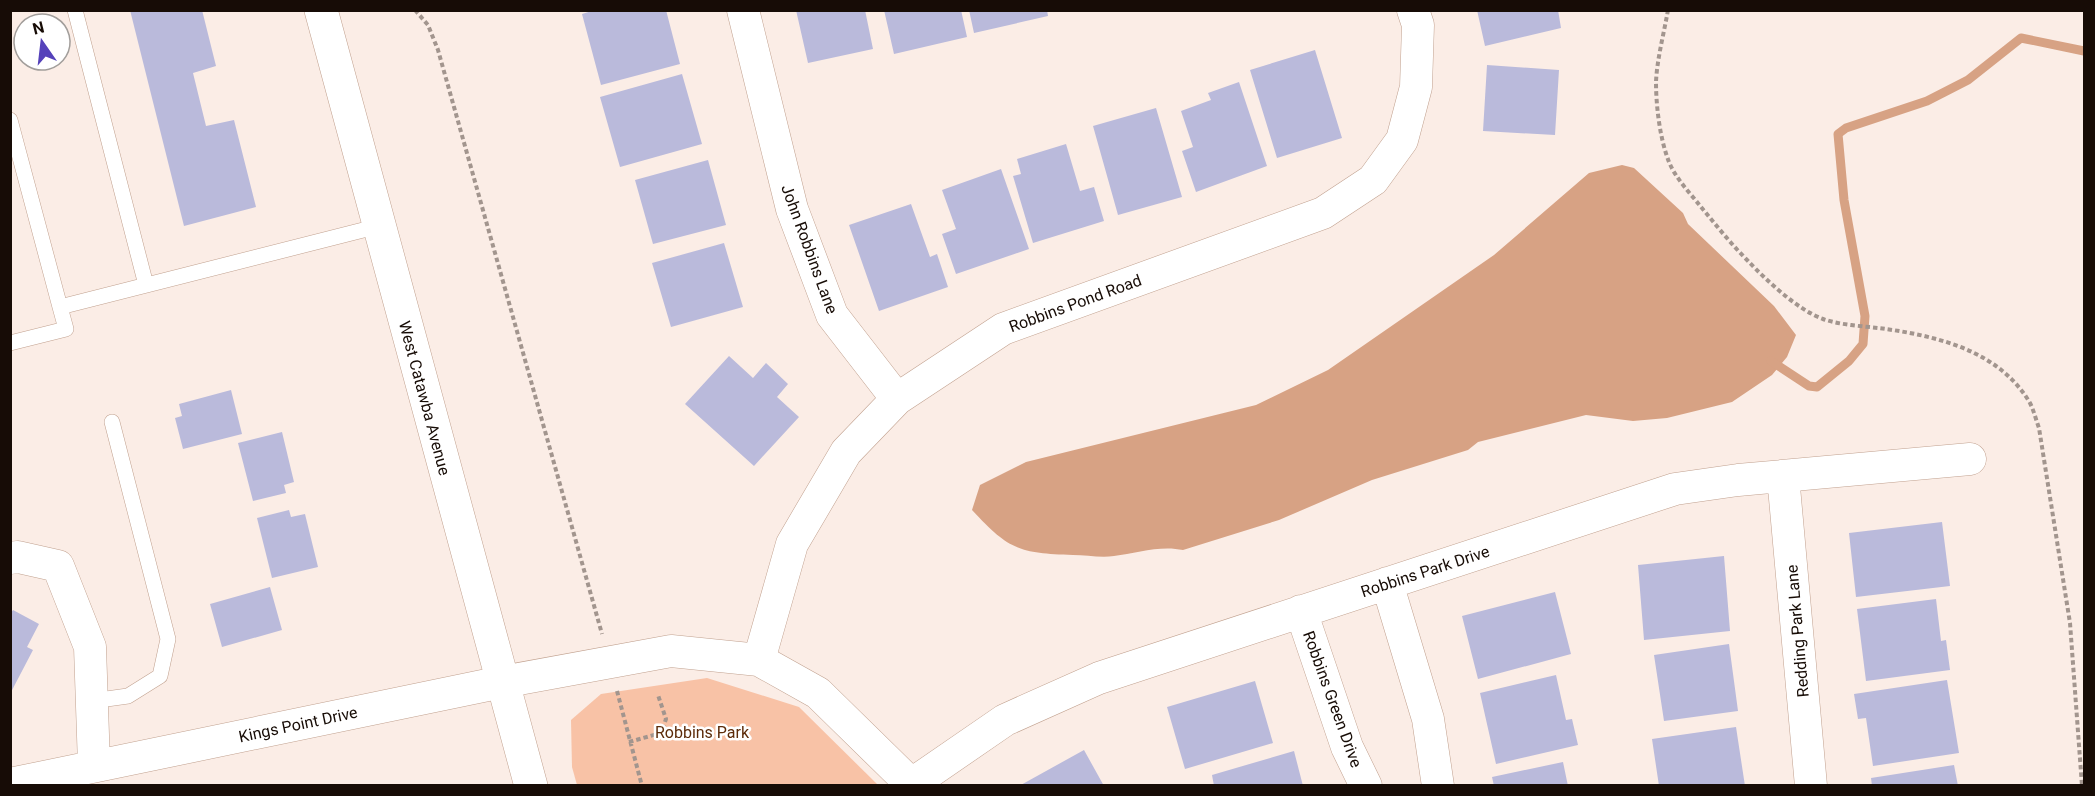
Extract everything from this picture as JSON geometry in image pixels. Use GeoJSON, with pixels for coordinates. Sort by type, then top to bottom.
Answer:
{"type":"FeatureCollection","features":[{"type":"Feature","properties":{"kind":"main road","name":"West Catawba Avenue"},"geometry":{"type":"LineString","coordinates":[[321,10],[531,786]]}},
{"type":"Feature","properties":{"kind":"street","name":"John Robbins Lane"},"geometry":{"type":"LineString","coordinates":[[743,10],[792,209],[832,315],[897,399]]}},
{"type":"Feature","properties":{"kind":"street","name":"Robbins Pond Road"},"geometry":{"type":"LineString","coordinates":[[759,660],[792,544],[846,452],[897,399],[1003,329],[1323,213],[1373,180],[1401,140],[1416,87],[1418,25],[1413,10]]}},
{"type":"Feature","properties":{"kind":"street","name":"Robbins Park Drive"},"geometry":{"type":"LineString","coordinates":[[912,785],[1005,720],[1099,678],[1675,489],[1783,476],[1970,459]]}},
{"type":"Feature","properties":{"kind":"street","name":"Redding Park Lane"},"geometry":{"type":"LineString","coordinates":[[1783,476],[1811,786]]}},
{"type":"Feature","properties":{"kind":"street"},"geometry":{"type":"LineString","coordinates":[[10,558],[18,557],[58,566],[90,647],[94,765]]}},
{"type":"Feature","properties":{"kind":"street"},"geometry":{"type":"LineString","coordinates":[[1387,583],[1428,719],[1438,786]]}},
{"type":"Feature","properties":{"kind":"street","name":"Robbins Green Drive"},"geometry":{"type":"LineString","coordinates":[[1301,611],[1347,747],[1366,786]]}},
{"type":"Feature","properties":{"kind":"street","name":"Kings Point Drive"},"geometry":{"type":"LineString","coordinates":[[10,784],[502,682],[671,651],[759,660]]}},
{"type":"Feature","properties":{"kind":"street"},"geometry":{"type":"LineString","coordinates":[[759,660],[818,693],[912,785]]}},
{"type":"Feature","properties":{"kind":"lane"},"geometry":{"type":"LineString","coordinates":[[75,10],[146,285]]}},
{"type":"Feature","properties":{"kind":"lane"},"geometry":{"type":"LineString","coordinates":[[10,343],[66,329],[11,126]]}},
{"type":"Feature","properties":{"kind":"lane"},"geometry":{"type":"LineString","coordinates":[[60,307],[379,226]]}},
{"type":"Feature","properties":{"kind":"lane"},"geometry":{"type":"LineString","coordinates":[[92,701],[128,696],[160,676],[168,639],[112,422]]}},
{"type":"Feature","properties":{"kind":"path"},"geometry":{"type":"LineString","coordinates":[[415,10],[428,25],[438,50],[610,663],[642,786]]}},
{"type":"Feature","properties":{"kind":"path"},"geometry":{"type":"LineString","coordinates":[[1668,10],[1656,81],[1663,139],[1670,163],[1685,188],[1729,242],[1755,268],[1805,309],[1822,319],[1887,329],[1963,346],[1982,356],[2002,371],[2020,389],[2031,405],[2039,428],[2070,623],[2082,786]]}},
{"type":"Feature","properties":{"kind":"path"},"geometry":{"type":"LineString","coordinates":[[629,742],[662,733],[666,719],[658,695]]}},
{"type":"Feature","properties":{"kind":"green space","name":"Robbins Park"},"geometry":{"type":"Polygon","coordinates":[[[707,678],[799,707],[878,785],[577,785],[572,767],[571,720],[601,694],[707,678]]]}},
{"type":"Feature","properties":{"kind":"shaded area"},"geometry":{"type":"Polygon","coordinates":[[[1622,165],[1634,168],[1683,213],[1688,224],[1774,306],[1796,335],[1787,357],[1772,375],[1732,402],[1667,418],[1633,421],[1586,415],[1478,442],[1468,450],[1372,480],[1279,520],[1183,550],[1157,549],[1104,557],[1040,553],[1016,547],[1006,541],[972,510],[980,485],[1026,462],[1256,405],[1328,370],[1494,255],[1589,173],[1622,165]]]}},
{"type":"Feature","properties":{"kind":"building"},"geometry":{"type":"Polygon","coordinates":[[[130,10],[202,10],[216,66],[193,73],[206,126],[234,120],[256,207],[184,226],[130,10]]]}},
{"type":"Feature","properties":{"kind":"building"},"geometry":{"type":"Polygon","coordinates":[[[595,10],[666,10],[680,64],[601,85],[582,14],[595,10]]]}},
{"type":"Feature","properties":{"kind":"building"},"geometry":{"type":"Polygon","coordinates":[[[796,10],[865,10],[873,49],[808,63],[796,10]]]}},
{"type":"Feature","properties":{"kind":"building"},"geometry":{"type":"Polygon","coordinates":[[[884,10],[961,10],[967,37],[894,54],[884,10]]]}},
{"type":"Feature","properties":{"kind":"building"},"geometry":{"type":"Polygon","coordinates":[[[969,10],[1047,10],[1048,16],[974,33],[969,10]]]}},
{"type":"Feature","properties":{"kind":"building"},"geometry":{"type":"Polygon","coordinates":[[[1477,10],[1558,10],[1561,28],[1485,46],[1477,10]]]}},
{"type":"Feature","properties":{"kind":"building"},"geometry":{"type":"Polygon","coordinates":[[[1315,50],[1342,138],[1277,158],[1250,70],[1315,50]]]}},
{"type":"Feature","properties":{"kind":"building"},"geometry":{"type":"Polygon","coordinates":[[[1487,65],[1559,70],[1555,135],[1483,131],[1487,65]]]}},
{"type":"Feature","properties":{"kind":"building"},"geometry":{"type":"Polygon","coordinates":[[[682,74],[702,144],[620,167],[600,97],[682,74]]]}},
{"type":"Feature","properties":{"kind":"building"},"geometry":{"type":"Polygon","coordinates":[[[1239,82],[1267,166],[1196,192],[1182,151],[1193,147],[1181,111],[1211,100],[1208,93],[1239,82]]]}},
{"type":"Feature","properties":{"kind":"building"},"geometry":{"type":"Polygon","coordinates":[[[1156,108],[1182,197],[1118,215],[1093,126],[1156,108]]]}},
{"type":"Feature","properties":{"kind":"building"},"geometry":{"type":"Polygon","coordinates":[[[1066,144],[1080,191],[1094,187],[1104,221],[1033,243],[1013,176],[1021,174],[1017,159],[1066,144]]]}},
{"type":"Feature","properties":{"kind":"building"},"geometry":{"type":"Polygon","coordinates":[[[708,160],[726,225],[653,244],[635,180],[708,160]]]}},
{"type":"Feature","properties":{"kind":"building"},"geometry":{"type":"Polygon","coordinates":[[[1001,169],[1029,249],[956,274],[942,234],[956,229],[942,190],[1001,169]]]}},
{"type":"Feature","properties":{"kind":"building"},"geometry":{"type":"Polygon","coordinates":[[[911,204],[930,257],[937,254],[948,287],[879,311],[849,225],[911,204]]]}},
{"type":"Feature","properties":{"kind":"building"},"geometry":{"type":"Polygon","coordinates":[[[724,243],[743,307],[671,327],[652,263],[724,243]]]}},
{"type":"Feature","properties":{"kind":"building"},"geometry":{"type":"Polygon","coordinates":[[[729,356],[753,378],[766,363],[788,384],[777,397],[799,417],[754,466],[685,404],[729,356]]]}},
{"type":"Feature","properties":{"kind":"building"},"geometry":{"type":"Polygon","coordinates":[[[231,390],[242,434],[183,449],[175,418],[182,416],[179,404],[231,390]]]}},
{"type":"Feature","properties":{"kind":"building"},"geometry":{"type":"Polygon","coordinates":[[[282,432],[294,482],[284,485],[286,493],[253,501],[238,443],[282,432]]]}},
{"type":"Feature","properties":{"kind":"building"},"geometry":{"type":"Polygon","coordinates":[[[289,510],[291,517],[305,514],[318,567],[272,578],[257,518],[289,510]]]}},
{"type":"Feature","properties":{"kind":"building"},"geometry":{"type":"Polygon","coordinates":[[[1942,522],[1950,586],[1856,597],[1849,533],[1942,522]]]}},
{"type":"Feature","properties":{"kind":"building"},"geometry":{"type":"Polygon","coordinates":[[[1724,556],[1730,631],[1644,640],[1638,565],[1724,556]]]}},
{"type":"Feature","properties":{"kind":"building"},"geometry":{"type":"Polygon","coordinates":[[[270,587],[282,630],[222,647],[210,604],[270,587]]]}},
{"type":"Feature","properties":{"kind":"building"},"geometry":{"type":"Polygon","coordinates":[[[1555,592],[1571,654],[1478,679],[1462,616],[1555,592]]]}},
{"type":"Feature","properties":{"kind":"building"},"geometry":{"type":"Polygon","coordinates":[[[1936,599],[1941,641],[1946,640],[1950,670],[1866,681],[1857,609],[1936,599]]]}},
{"type":"Feature","properties":{"kind":"building"},"geometry":{"type":"Polygon","coordinates":[[[13,610],[39,624],[27,647],[33,650],[10,694],[10,614],[13,610]]]}},
{"type":"Feature","properties":{"kind":"building"},"geometry":{"type":"Polygon","coordinates":[[[1729,644],[1738,711],[1664,721],[1654,655],[1729,644]]]}},
{"type":"Feature","properties":{"kind":"building"},"geometry":{"type":"Polygon","coordinates":[[[1556,675],[1566,720],[1572,719],[1578,745],[1496,764],[1480,693],[1556,675]]]}},
{"type":"Feature","properties":{"kind":"building"},"geometry":{"type":"Polygon","coordinates":[[[1947,680],[1959,753],[1873,766],[1866,718],[1858,719],[1854,694],[1947,680]]]}},
{"type":"Feature","properties":{"kind":"building"},"geometry":{"type":"Polygon","coordinates":[[[1255,681],[1273,743],[1185,769],[1167,707],[1255,681]]]}},
{"type":"Feature","properties":{"kind":"building"},"geometry":{"type":"Polygon","coordinates":[[[1736,727],[1745,786],[1659,786],[1652,739],[1736,727]]]}},
{"type":"Feature","properties":{"kind":"building"},"geometry":{"type":"Polygon","coordinates":[[[1084,750],[1104,786],[1019,786],[1084,750]]]}},
{"type":"Feature","properties":{"kind":"building"},"geometry":{"type":"Polygon","coordinates":[[[1294,751],[1303,786],[1214,786],[1212,775],[1294,751]]]}},
{"type":"Feature","properties":{"kind":"building"},"geometry":{"type":"Polygon","coordinates":[[[1563,762],[1568,786],[1494,786],[1492,777],[1563,762]]]}},
{"type":"Feature","properties":{"kind":"building"},"geometry":{"type":"Polygon","coordinates":[[[1954,765],[1958,786],[1872,786],[1871,778],[1954,765]]]}},
{"type":"Feature","properties":{"kind":"waterway"},"geometry":{"type":"LineString","coordinates":[[1771,361],[1809,386],[1817,387],[1849,361],[1863,344],[1865,316],[1844,200],[1838,134],[1846,128],[1927,101],[1968,80],[2021,38],[2084,51]]}}]}
